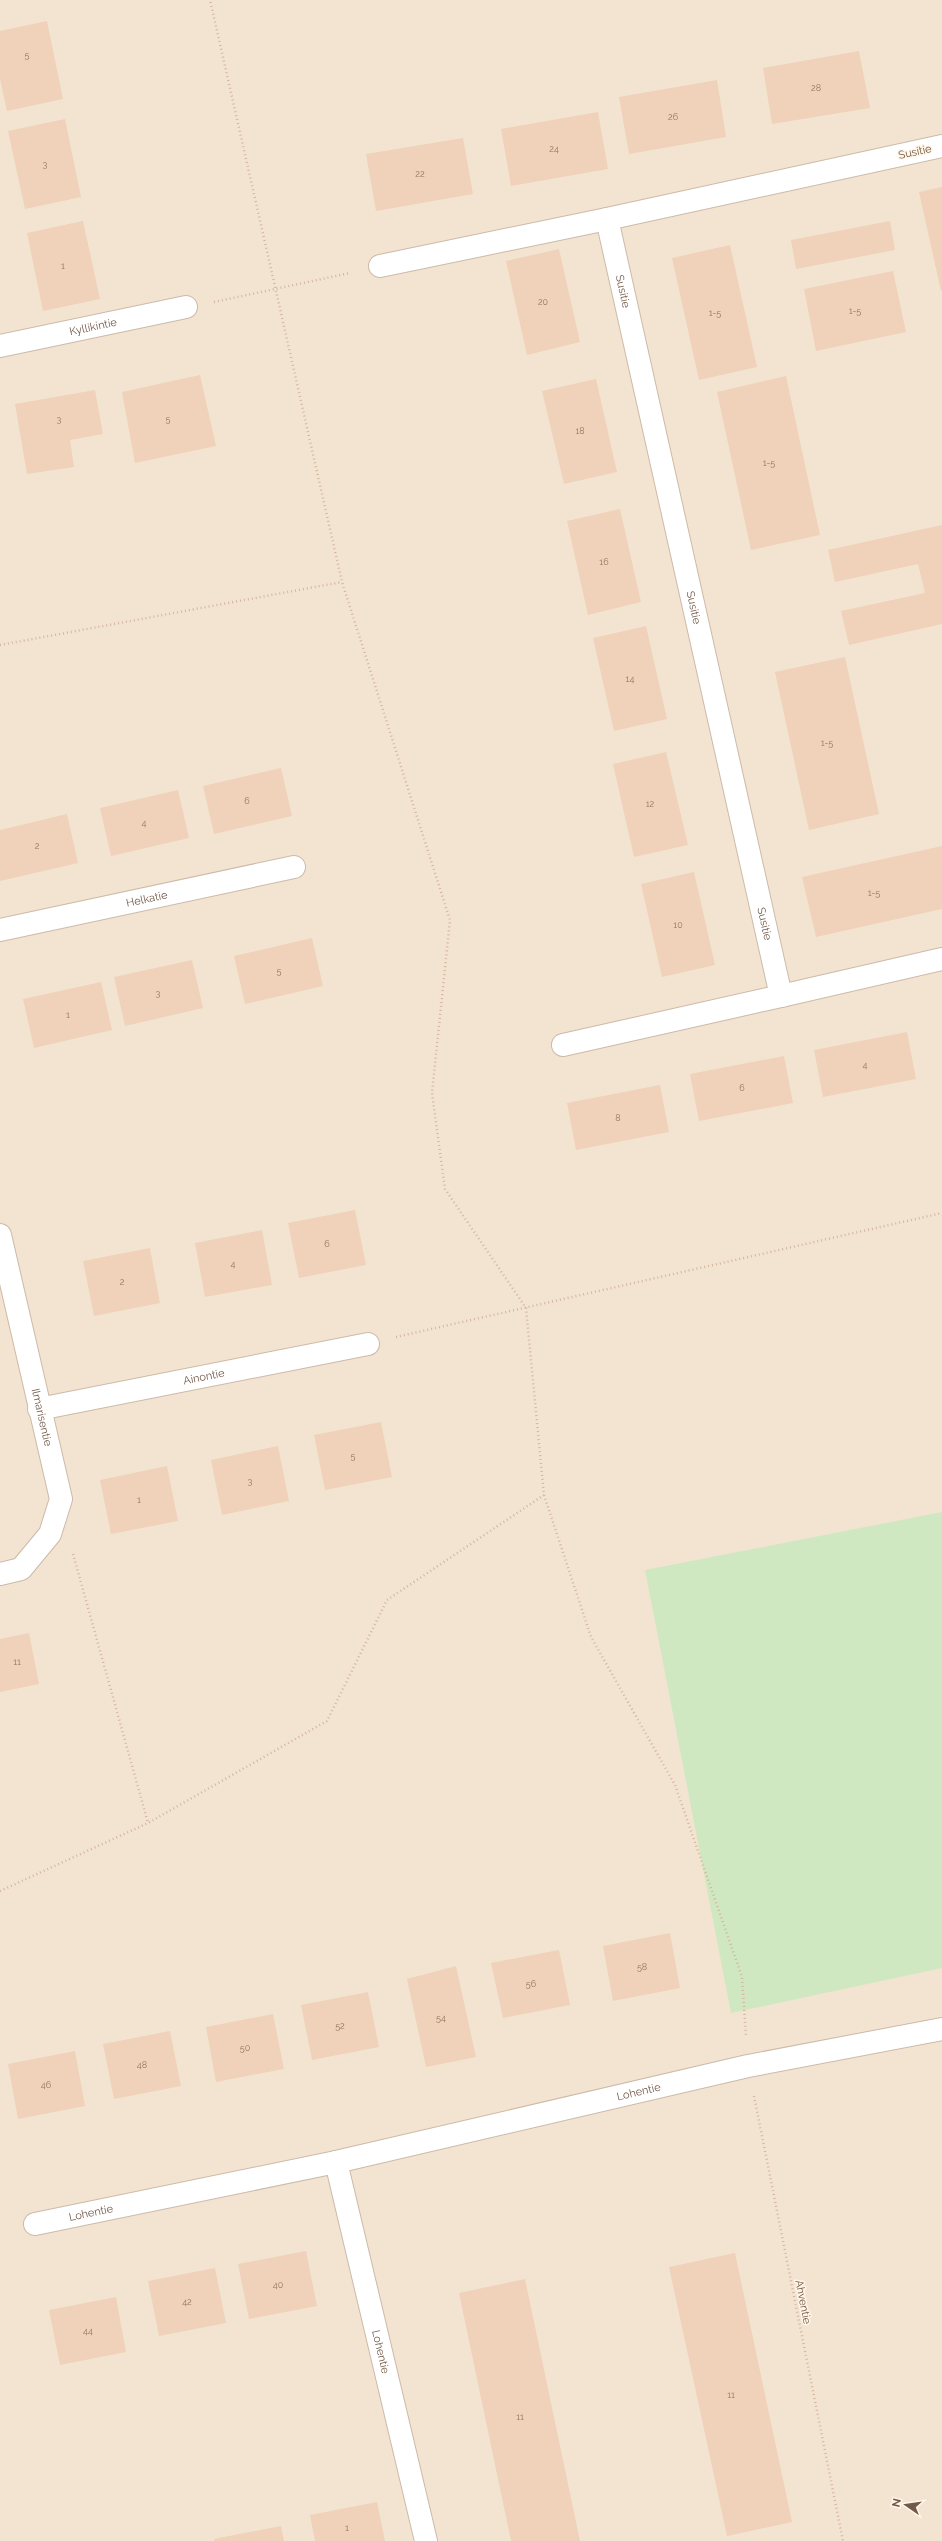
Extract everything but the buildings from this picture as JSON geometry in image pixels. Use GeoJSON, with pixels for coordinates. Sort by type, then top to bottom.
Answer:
{"type":"FeatureCollection","features":[{"type":"Feature","properties":{"kind":"street","name":"Susitie"},"geometry":{"type":"LineString","coordinates":[[380,266],[607,219],[942,146]]}},
{"type":"Feature","properties":{"kind":"street","name":"Susitie"},"geometry":{"type":"LineString","coordinates":[[607,219],[781,996]]}},
{"type":"Feature","properties":{"kind":"street","name":"Kyllikintie"},"geometry":{"type":"LineString","coordinates":[[0,346],[186,307]]}},
{"type":"Feature","properties":{"kind":"street","name":"Helkatie"},"geometry":{"type":"LineString","coordinates":[[0,930],[294,867]]}},
{"type":"Feature","properties":{"kind":"street"},"geometry":{"type":"LineString","coordinates":[[563,1045],[942,959]]}},
{"type":"Feature","properties":{"kind":"street","name":"Ilmarisentie"},"geometry":{"type":"LineString","coordinates":[[0,1235],[61,1499],[50,1534],[21,1569],[0,1574]]}},
{"type":"Feature","properties":{"kind":"street","name":"Ainontie"},"geometry":{"type":"LineString","coordinates":[[39,1409],[368,1344]]}},
{"type":"Feature","properties":{"kind":"street","name":"Lohentie"},"geometry":{"type":"LineString","coordinates":[[34,2224],[336,2162],[748,2066],[942,2028]]}},
{"type":"Feature","properties":{"kind":"street","name":"Lohentie"},"geometry":{"type":"LineString","coordinates":[[336,2162],[426,2541]]}},
{"type":"Feature","properties":{"kind":"path"},"geometry":{"type":"LineString","coordinates":[[210,0],[342,582],[450,920],[432,1093],[445,1189],[526,1308]]}},
{"type":"Feature","properties":{"kind":"path"},"geometry":{"type":"LineString","coordinates":[[186,307],[276,290],[380,266]]}},
{"type":"Feature","properties":{"kind":"path"},"geometry":{"type":"LineString","coordinates":[[0,645],[342,582]]}},
{"type":"Feature","properties":{"kind":"path"},"geometry":{"type":"LineString","coordinates":[[368,1344],[942,1213]]}},
{"type":"Feature","properties":{"kind":"path","name":"Ahventie"},"geometry":{"type":"LineString","coordinates":[[526,1308],[544,1495],[591,1637],[675,1785],[742,1978],[748,2066],[843,2541]]}},
{"type":"Feature","properties":{"kind":"path"},"geometry":{"type":"LineString","coordinates":[[0,1891],[148,1823],[327,1721],[387,1600],[544,1495]]}},
{"type":"Feature","properties":{"kind":"path"},"geometry":{"type":"LineString","coordinates":[[50,1534],[76,1556],[148,1823]]}},
{"type":"Feature","properties":{"kind":"shaded area"},"geometry":{"type":"Polygon","coordinates":[[[0,0],[942,0],[942,2541],[0,2541],[0,0]]]}},
{"type":"Feature","properties":{"kind":"green space"},"geometry":{"type":"Polygon","coordinates":[[[942,1512],[942,1968],[731,2013],[645,1570],[942,1512]]]}}]}
